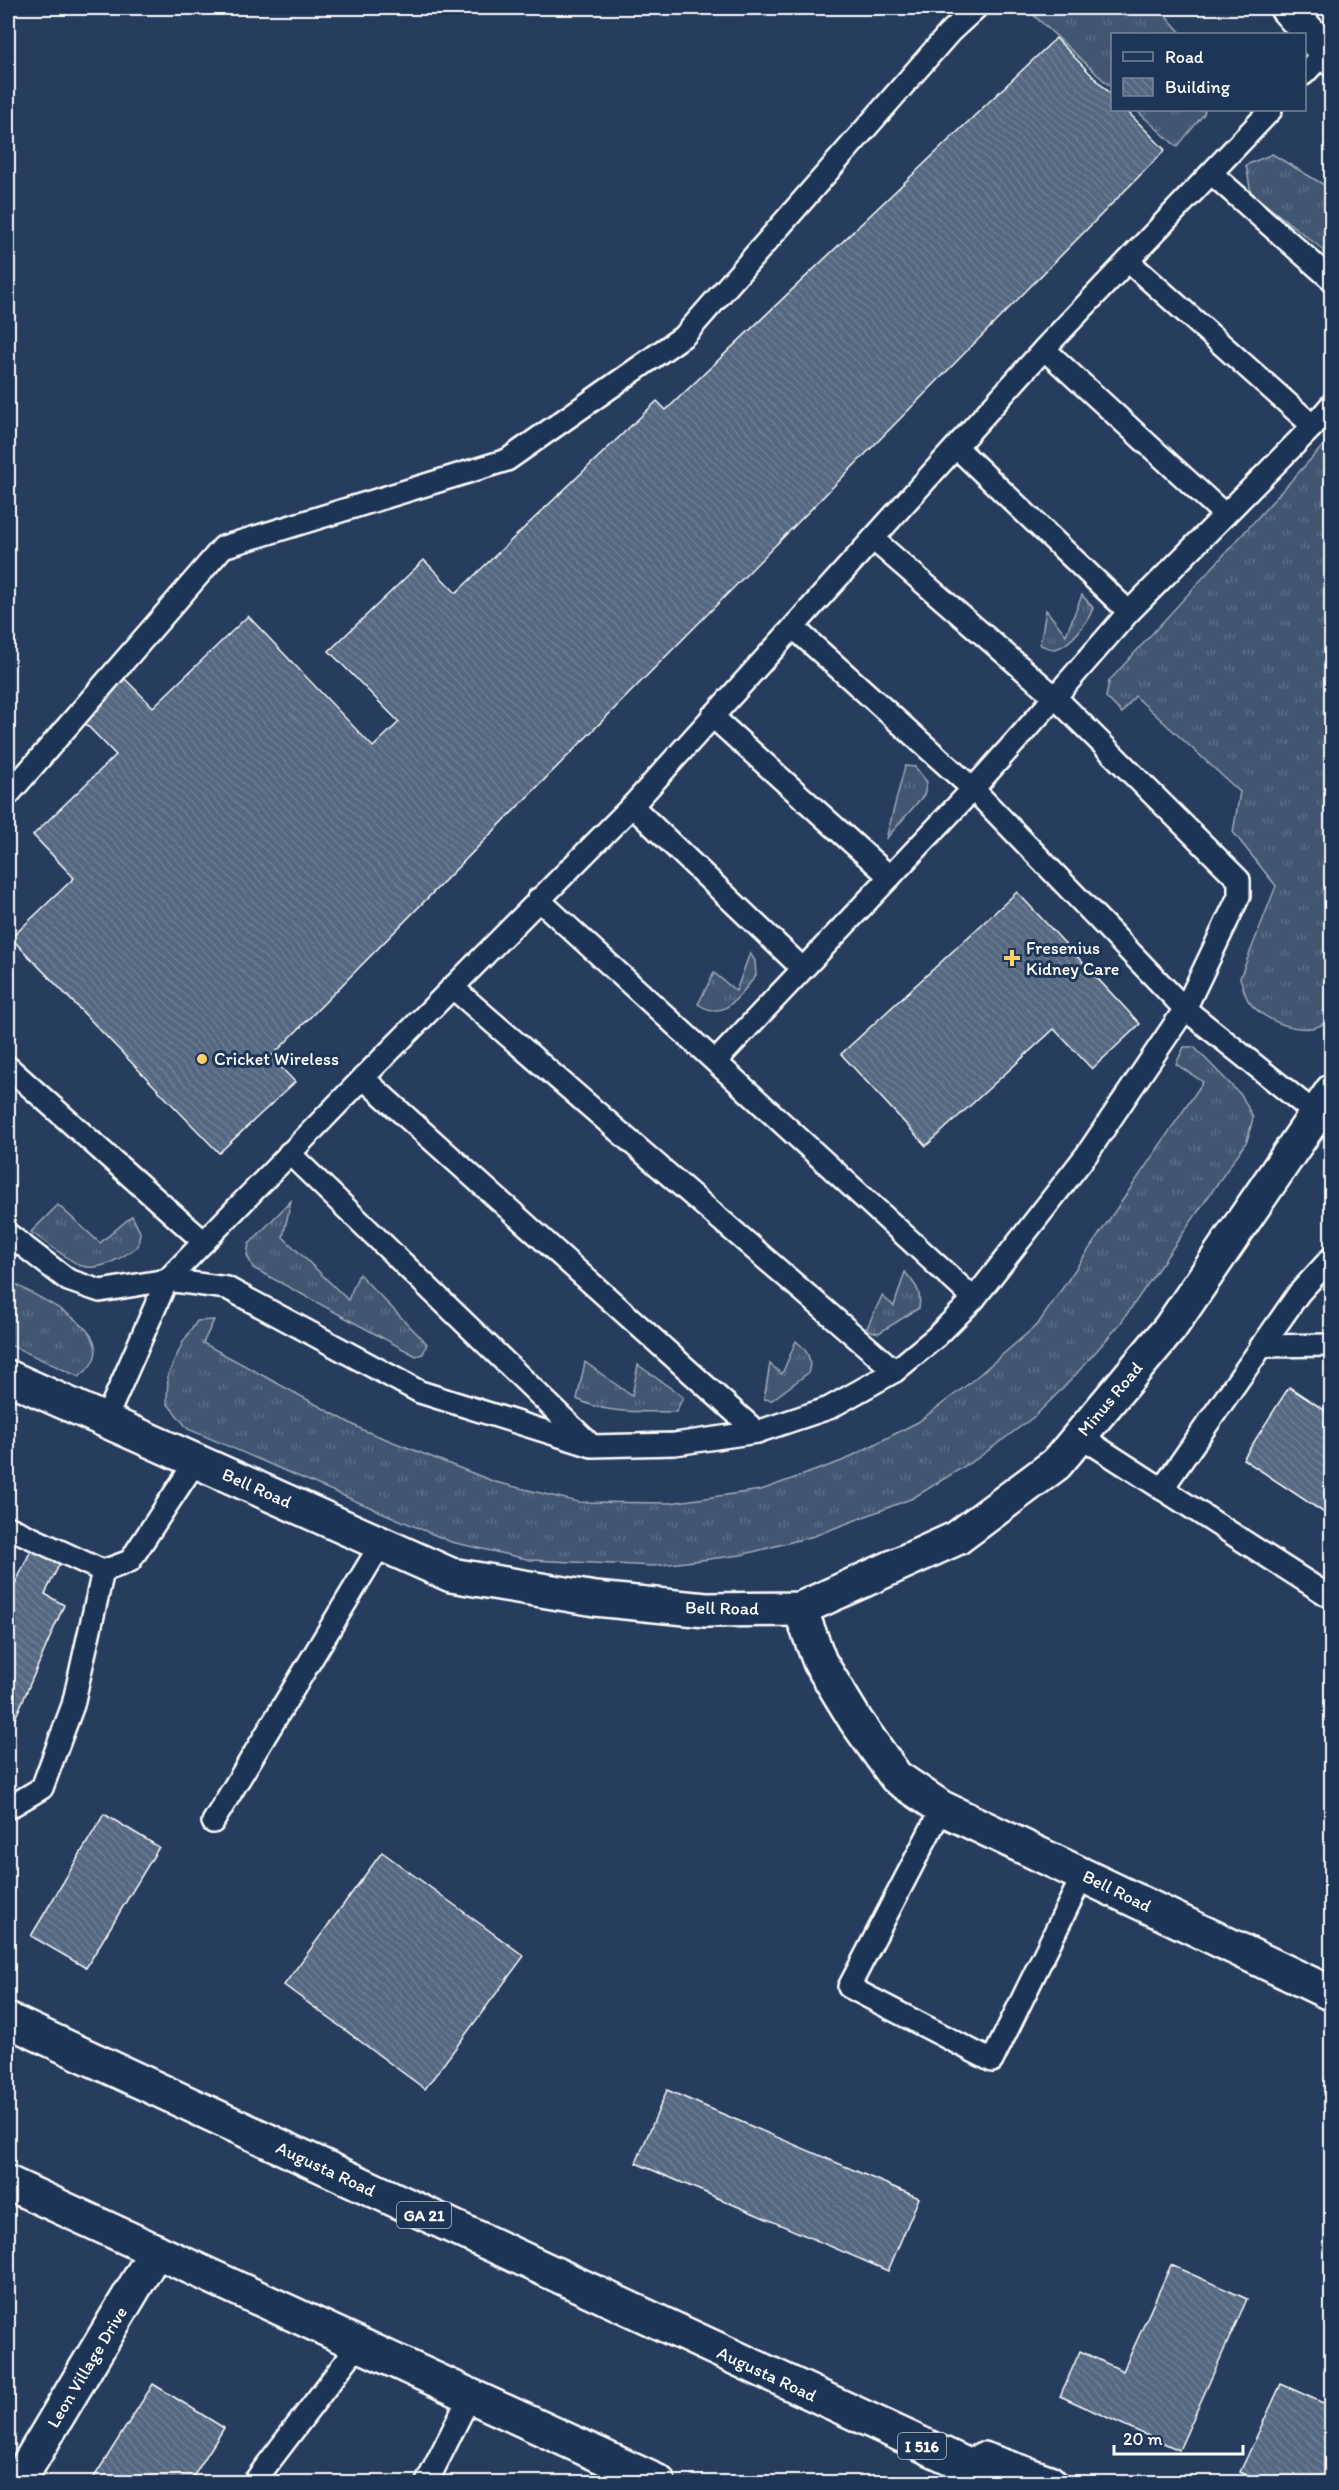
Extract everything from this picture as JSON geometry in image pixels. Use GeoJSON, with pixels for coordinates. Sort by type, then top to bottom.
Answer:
{"type":"FeatureCollection","features":[{"type":"Feature","properties":{"kind":"main road"},"geometry":{"type":"LineString","coordinates":[[1287,8],[1302,33]]}},
{"type":"Feature","properties":{"kind":"main road"},"geometry":{"type":"LineString","coordinates":[[1306,39],[1320,62]]}},
{"type":"Feature","properties":{"kind":"main road","name":"Minus Road"},"geometry":{"type":"LineString","coordinates":[[800,1609],[957,1538],[1056,1464],[1170,1328],[1324,1102]]}},
{"type":"Feature","properties":{"kind":"main road","name":"Bell Road"},"geometry":{"type":"LineString","coordinates":[[8,1377],[451,1575],[595,1599],[706,1610],[800,1609],[820,1662],[856,1721],[896,1777],[942,1808],[1332,1994]]}},
{"type":"Feature","properties":{"kind":"main road","name":"Augusta Road"},"geometry":{"type":"LineString","coordinates":[[8,2020],[841,2409]]}},
{"type":"Feature","properties":{"kind":"main road"},"geometry":{"type":"LineString","coordinates":[[8,2182],[658,2482]]}},
{"type":"Feature","properties":{"kind":"main road","name":"Leon Village Drive"},"geometry":{"type":"LineString","coordinates":[[18,2482],[156,2251]]}},
{"type":"Feature","properties":{"kind":"main road"},"geometry":{"type":"LineString","coordinates":[[841,2409],[1049,2482]]}},
{"type":"Feature","properties":{"kind":"main road","name":"I 516"},"geometry":{"type":"LineString","coordinates":[[841,2409],[1003,2482]]}},
{"type":"Feature","properties":{"kind":"lane"},"geometry":{"type":"LineString","coordinates":[[8,795],[224,547],[507,460],[685,335],[950,32],[976,8]]}},
{"type":"Feature","properties":{"kind":"lane"},"geometry":{"type":"LineString","coordinates":[[105,1420],[167,1280],[538,899],[632,806],[1044,349],[1270,111]]}},
{"type":"Feature","properties":{"kind":"lane"},"geometry":{"type":"LineString","coordinates":[[1211,173],[1332,280]]}},
{"type":"Feature","properties":{"kind":"lane"},"geometry":{"type":"LineString","coordinates":[[1128,261],[1313,426]]}},
{"type":"Feature","properties":{"kind":"lane"},"geometry":{"type":"LineString","coordinates":[[1044,349],[1225,515]]}},
{"type":"Feature","properties":{"kind":"lane"},"geometry":{"type":"LineString","coordinates":[[716,1061],[973,789],[1129,612],[1332,404]]}},
{"type":"Feature","properties":{"kind":"lane"},"geometry":{"type":"LineString","coordinates":[[956,447],[1129,612]]}},
{"type":"Feature","properties":{"kind":"lane"},"geometry":{"type":"LineString","coordinates":[[8,1234],[68,1280],[100,1290],[167,1280],[227,1288],[420,1392],[592,1446],[675,1444],[757,1432],[829,1408],[895,1371],[936,1337],[974,1299],[1087,1154],[1185,1009],[1239,896],[1239,880],[1055,697],[873,539]]}},
{"type":"Feature","properties":{"kind":"lane"},"geometry":{"type":"LineString","coordinates":[[794,628],[973,789],[1185,1009],[1324,1102]]}},
{"type":"Feature","properties":{"kind":"lane"},"geometry":{"type":"LineString","coordinates":[[712,716],[890,877]]}},
{"type":"Feature","properties":{"kind":"lane"},"geometry":{"type":"LineString","coordinates":[[632,806],[802,968]]}},
{"type":"Feature","properties":{"kind":"lane"},"geometry":{"type":"LineString","coordinates":[[538,899],[974,1299]]}},
{"type":"Feature","properties":{"kind":"lane"},"geometry":{"type":"LineString","coordinates":[[452,987],[895,1371]]}},
{"type":"Feature","properties":{"kind":"lane"},"geometry":{"type":"LineString","coordinates":[[8,1067],[204,1242]]}},
{"type":"Feature","properties":{"kind":"lane"},"geometry":{"type":"LineString","coordinates":[[363,1078],[757,1432]]}},
{"type":"Feature","properties":{"kind":"lane"},"geometry":{"type":"LineString","coordinates":[[289,1153],[592,1446]]}},
{"type":"Feature","properties":{"kind":"lane"},"geometry":{"type":"LineString","coordinates":[[1162,1489],[1299,1293],[1332,1257]]}},
{"type":"Feature","properties":{"kind":"lane"},"geometry":{"type":"LineString","coordinates":[[1262,1346],[1329,1345]]}},
{"type":"Feature","properties":{"kind":"lane"},"geometry":{"type":"LineString","coordinates":[[1080,1436],[1332,1598]]}},
{"type":"Feature","properties":{"kind":"lane"},"geometry":{"type":"LineString","coordinates":[[8,1527],[104,1571],[130,1561],[196,1461]]}},
{"type":"Feature","properties":{"kind":"lane"},"geometry":{"type":"LineString","coordinates":[[213,1822],[381,1544]]}},
{"type":"Feature","properties":{"kind":"lane"},"geometry":{"type":"LineString","coordinates":[[8,1808],[42,1788],[73,1705],[104,1571]]}},
{"type":"Feature","properties":{"kind":"lane"},"geometry":{"type":"LineString","coordinates":[[942,1808],[849,1987],[992,2061],[1083,1875]]}},
{"type":"Feature","properties":{"kind":"lane"},"geometry":{"type":"LineString","coordinates":[[254,2482],[359,2344]]}},
{"type":"Feature","properties":{"kind":"lane"},"geometry":{"type":"LineString","coordinates":[[427,2482],[470,2396]]}},
{"type":"Feature","properties":{"kind":"green space"},"geometry":{"type":"Polygon","coordinates":[[[1026,8],[1159,8],[1181,33],[1111,33],[1111,87],[1026,8]]]}},
{"type":"Feature","properties":{"kind":"green space"},"geometry":{"type":"Polygon","coordinates":[[[1137,111],[1205,111],[1177,147],[1137,111]]]}},
{"type":"Feature","properties":{"kind":"green space"},"geometry":{"type":"Polygon","coordinates":[[[1272,154],[1331,189],[1331,256],[1251,193],[1246,165],[1272,154]]]}},
{"type":"Feature","properties":{"kind":"green space"},"geometry":{"type":"Polygon","coordinates":[[[1331,437],[1332,1017],[1313,1028],[1301,1028],[1276,1022],[1255,1008],[1247,998],[1240,978],[1276,886],[1233,832],[1240,792],[1135,696],[1122,713],[1106,697],[1109,681],[1331,437]]]}},
{"type":"Feature","properties":{"kind":"green space"},"geometry":{"type":"Polygon","coordinates":[[[1082,595],[1093,608],[1078,633],[1066,644],[1054,649],[1040,645],[1046,610],[1066,635],[1082,595]]]}},
{"type":"Feature","properties":{"kind":"green space"},"geometry":{"type":"Polygon","coordinates":[[[905,766],[915,767],[927,782],[924,795],[886,839],[905,766]]]}},
{"type":"Feature","properties":{"kind":"green space"},"geometry":{"type":"Polygon","coordinates":[[[750,953],[755,961],[756,976],[731,1004],[716,1010],[698,1004],[714,973],[736,991],[750,953]]]}},
{"type":"Feature","properties":{"kind":"green space"},"geometry":{"type":"Polygon","coordinates":[[[1184,1047],[1194,1047],[1242,1096],[1253,1118],[1247,1141],[1120,1324],[1070,1381],[1035,1416],[978,1458],[913,1498],[814,1536],[741,1555],[654,1566],[531,1560],[451,1542],[188,1429],[167,1403],[168,1375],[183,1342],[197,1321],[214,1320],[203,1343],[363,1430],[495,1482],[578,1502],[670,1503],[761,1490],[842,1461],[918,1422],[967,1385],[1038,1324],[1203,1082],[1176,1064],[1184,1047]]]}},
{"type":"Feature","properties":{"kind":"green space"},"geometry":{"type":"Polygon","coordinates":[[[291,1201],[283,1237],[348,1300],[359,1274],[427,1344],[423,1354],[416,1356],[253,1268],[247,1255],[249,1244],[291,1201]]]}},
{"type":"Feature","properties":{"kind":"green space"},"geometry":{"type":"Polygon","coordinates":[[[58,1205],[100,1243],[132,1216],[140,1232],[138,1246],[104,1265],[89,1267],[77,1264],[31,1232],[58,1205]]]}},
{"type":"Feature","properties":{"kind":"green space"},"geometry":{"type":"Polygon","coordinates":[[[905,1272],[919,1292],[919,1308],[879,1333],[866,1330],[882,1296],[894,1306],[905,1272]]]}},
{"type":"Feature","properties":{"kind":"green space"},"geometry":{"type":"Polygon","coordinates":[[[8,1279],[75,1319],[89,1332],[95,1346],[93,1361],[79,1377],[8,1344],[8,1279]]]}},
{"type":"Feature","properties":{"kind":"green space"},"geometry":{"type":"Polygon","coordinates":[[[796,1341],[808,1355],[810,1363],[808,1373],[772,1400],[764,1399],[770,1364],[782,1374],[796,1341]]]}},
{"type":"Feature","properties":{"kind":"green space"},"geometry":{"type":"Polygon","coordinates":[[[585,1362],[632,1396],[638,1365],[683,1397],[676,1412],[600,1408],[577,1399],[585,1362]]]}},
{"type":"Feature","properties":{"kind":"building"},"geometry":{"type":"Polygon","coordinates":[[[1056,38],[1111,95],[1111,111],[1127,111],[1165,150],[271,1057],[295,1082],[219,1153],[11,938],[74,878],[33,835],[116,755],[80,718],[123,677],[153,707],[248,616],[373,747],[399,722],[329,651],[424,560],[456,593],[657,401],[666,410],[1056,38]]]}},
{"type":"Feature","properties":{"kind":"building","name":"Fresenius Kidney Care"},"geometry":{"type":"Polygon","coordinates":[[[1017,892],[1140,1024],[1092,1069],[1054,1029],[926,1146],[841,1054],[1017,892]]]}},
{"type":"Feature","properties":{"kind":"building"},"geometry":{"type":"Polygon","coordinates":[[[1289,1387],[1332,1415],[1332,1518],[1243,1459],[1289,1387]]]}},
{"type":"Feature","properties":{"kind":"building"},"geometry":{"type":"Polygon","coordinates":[[[32,1548],[60,1563],[45,1594],[64,1605],[8,1735],[8,1578],[16,1582],[32,1548]]]}},
{"type":"Feature","properties":{"kind":"building"},"geometry":{"type":"Polygon","coordinates":[[[104,1814],[159,1847],[86,1968],[31,1936],[104,1814]]]}},
{"type":"Feature","properties":{"kind":"building"},"geometry":{"type":"Polygon","coordinates":[[[382,1852],[524,1956],[425,2089],[284,1985],[382,1852]]]}},
{"type":"Feature","properties":{"kind":"building"},"geometry":{"type":"Polygon","coordinates":[[[667,2090],[919,2198],[888,2271],[636,2163],[667,2090]]]}},
{"type":"Feature","properties":{"kind":"building"},"geometry":{"type":"Polygon","coordinates":[[[1171,2265],[1247,2299],[1179,2450],[1060,2396],[1080,2351],[1123,2371],[1171,2265]]]}},
{"type":"Feature","properties":{"kind":"building"},"geometry":{"type":"Polygon","coordinates":[[[153,2384],[224,2428],[190,2482],[91,2482],[153,2384]]]}},
{"type":"Feature","properties":{"kind":"building"},"geometry":{"type":"Polygon","coordinates":[[[1281,2384],[1332,2407],[1332,2482],[1263,2482],[1240,2472],[1281,2384]]]}},
{"type":"Feature","properties":{"kind":"place","name":"Fresenius Kidney Care"},"geometry":{"type":"Point","coordinates":[1012,958]}},
{"type":"Feature","properties":{"kind":"place","name":"Cricket Wireless"},"geometry":{"type":"Point","coordinates":[202,1059]}}]}
